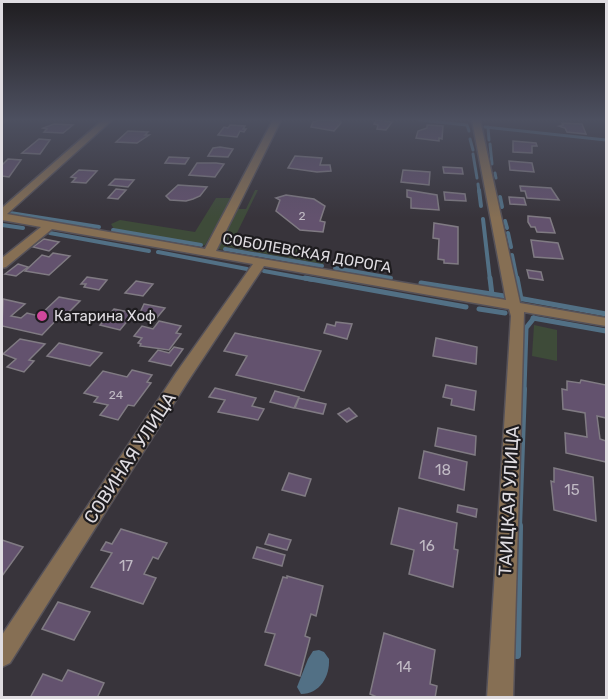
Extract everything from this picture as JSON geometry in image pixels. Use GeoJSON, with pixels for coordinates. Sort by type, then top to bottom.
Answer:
{"type":"FeatureCollection","features":[{"type":"Feature","properties":{"kind":"street"},"geometry":{"type":"LineString","coordinates":[[2,213],[71,153]]}},
{"type":"Feature","properties":{"kind":"street"},"geometry":{"type":"LineString","coordinates":[[209,253],[260,153]]}},
{"type":"Feature","properties":{"kind":"street","name":"ТАИЦКАЯ УЛИЦА"},"geometry":{"type":"LineString","coordinates":[[483,153],[514,306],[500,698]]}},
{"type":"Feature","properties":{"kind":"street","name":"СОБОЛЕВСКАЯ ДОРОГА"},"geometry":{"type":"LineString","coordinates":[[2,217],[606,322]]}},
{"type":"Feature","properties":{"kind":"street"},"geometry":{"type":"LineString","coordinates":[[2,264],[49,226]]}},
{"type":"Feature","properties":{"kind":"street","name":"СОВИНАЯ УЛИЦА"},"geometry":{"type":"LineString","coordinates":[[2,655],[195,358],[261,262]]}},
{"type":"Feature","properties":{"kind":"green space"},"geometry":{"type":"Polygon","coordinates":[[[255,190],[258,190],[234,239],[329,254],[323,264],[228,247],[224,250],[219,249],[236,209],[246,209],[255,190]]]}},
{"type":"Feature","properties":{"kind":"green space"},"geometry":{"type":"Polygon","coordinates":[[[216,198],[232,198],[205,245],[200,246],[202,244],[114,229],[111,224],[120,220],[195,232],[216,198]]]}},
{"type":"Feature","properties":{"kind":"green space"},"geometry":{"type":"Polygon","coordinates":[[[534,325],[557,330],[557,361],[532,356],[534,325]]]}},
{"type":"Feature","properties":{"kind":"water"},"geometry":{"type":"Polygon","coordinates":[[[313,651],[324,652],[329,659],[326,678],[314,691],[301,694],[297,687],[308,659],[313,651]]]}},
{"type":"Feature","properties":{"kind":"building"},"geometry":{"type":"Polygon","coordinates":[[[210,153],[231,153],[228,157],[208,156],[210,153]]]}},
{"type":"Feature","properties":{"kind":"building"},"geometry":{"type":"Polygon","coordinates":[[[295,156],[322,158],[320,165],[330,165],[331,171],[317,172],[288,168],[295,156]]]}},
{"type":"Feature","properties":{"kind":"building"},"geometry":{"type":"Polygon","coordinates":[[[169,157],[189,158],[185,164],[165,163],[169,157]]]}},
{"type":"Feature","properties":{"kind":"building"},"geometry":{"type":"Polygon","coordinates":[[[8,159],[21,160],[9,177],[2,176],[2,165],[8,159]]]}},
{"type":"Feature","properties":{"kind":"building"},"geometry":{"type":"Polygon","coordinates":[[[509,161],[532,163],[534,172],[510,170],[509,161]]]}},
{"type":"Feature","properties":{"kind":"building"},"geometry":{"type":"Polygon","coordinates":[[[197,163],[224,164],[215,177],[189,175],[197,163]]]}},
{"type":"Feature","properties":{"kind":"building"},"geometry":{"type":"Polygon","coordinates":[[[443,167],[462,168],[463,174],[444,173],[443,167]]]}},
{"type":"Feature","properties":{"kind":"building"},"geometry":{"type":"Polygon","coordinates":[[[79,170],[97,171],[86,183],[72,182],[76,178],[71,177],[79,170]]]}},
{"type":"Feature","properties":{"kind":"building"},"geometry":{"type":"Polygon","coordinates":[[[403,170],[430,172],[429,185],[401,182],[403,170]]]}},
{"type":"Feature","properties":{"kind":"building"},"geometry":{"type":"Polygon","coordinates":[[[115,179],[134,180],[128,187],[109,185],[115,179]]]}},
{"type":"Feature","properties":{"kind":"building"},"geometry":{"type":"Polygon","coordinates":[[[178,185],[207,187],[200,196],[193,199],[170,200],[166,196],[178,185]]]}},
{"type":"Feature","properties":{"kind":"building"},"geometry":{"type":"Polygon","coordinates":[[[520,186],[551,188],[559,200],[527,198],[520,186]]]}},
{"type":"Feature","properties":{"kind":"building"},"geometry":{"type":"Polygon","coordinates":[[[116,189],[126,190],[118,199],[108,198],[116,189]]]}},
{"type":"Feature","properties":{"kind":"building"},"geometry":{"type":"Polygon","coordinates":[[[407,190],[437,195],[439,210],[411,208],[411,198],[407,197],[407,190]]]}},
{"type":"Feature","properties":{"kind":"building"},"geometry":{"type":"Polygon","coordinates":[[[444,192],[465,194],[466,201],[445,200],[444,192]]]}},
{"type":"Feature","properties":{"kind":"building"},"geometry":{"type":"Polygon","coordinates":[[[286,195],[314,199],[325,206],[320,221],[325,222],[323,232],[300,230],[276,211],[280,200],[276,198],[286,195]]]}},
{"type":"Feature","properties":{"kind":"building"},"geometry":{"type":"Polygon","coordinates":[[[509,197],[524,198],[526,205],[510,204],[509,197]]]}},
{"type":"Feature","properties":{"kind":"building"},"geometry":{"type":"Polygon","coordinates":[[[528,216],[550,218],[555,233],[537,232],[535,227],[531,227],[528,222],[528,216]]]}},
{"type":"Feature","properties":{"kind":"building"},"geometry":{"type":"Polygon","coordinates":[[[434,223],[458,227],[458,264],[444,263],[444,260],[438,259],[439,239],[433,238],[434,223]]]}},
{"type":"Feature","properties":{"kind":"building"},"geometry":{"type":"Polygon","coordinates":[[[44,239],[59,242],[49,251],[33,247],[44,239]]]}},
{"type":"Feature","properties":{"kind":"building"},"geometry":{"type":"Polygon","coordinates":[[[531,240],[558,243],[563,259],[534,257],[531,240]]]}},
{"type":"Feature","properties":{"kind":"building"},"geometry":{"type":"Polygon","coordinates":[[[53,253],[70,256],[49,275],[25,271],[42,255],[49,257],[53,253]]]}},
{"type":"Feature","properties":{"kind":"building"},"geometry":{"type":"Polygon","coordinates":[[[18,264],[28,267],[16,276],[5,274],[18,264]]]}},
{"type":"Feature","properties":{"kind":"building"},"geometry":{"type":"Polygon","coordinates":[[[527,270],[541,272],[543,280],[529,278],[527,270]]]}},
{"type":"Feature","properties":{"kind":"building"},"geometry":{"type":"Polygon","coordinates":[[[87,277],[107,280],[99,290],[84,287],[86,284],[81,284],[87,277]]]}},
{"type":"Feature","properties":{"kind":"building"},"geometry":{"type":"Polygon","coordinates":[[[136,281],[153,284],[143,296],[125,293],[136,281]]]}},
{"type":"Feature","properties":{"kind":"building","name":"Катарина Хоф"},"geometry":{"type":"Polygon","coordinates":[[[59,297],[80,301],[67,314],[62,314],[42,335],[2,326],[3,299],[25,304],[11,316],[21,318],[27,313],[39,316],[59,297]]]}},
{"type":"Feature","properties":{"kind":"building"},"geometry":{"type":"Polygon","coordinates":[[[144,304],[165,308],[155,320],[138,317],[144,304]]]}},
{"type":"Feature","properties":{"kind":"building"},"geometry":{"type":"Polygon","coordinates":[[[114,309],[134,313],[120,330],[100,325],[114,309]]]}},
{"type":"Feature","properties":{"kind":"building"},"geometry":{"type":"Polygon","coordinates":[[[159,321],[181,326],[176,333],[181,334],[169,350],[140,346],[141,344],[138,343],[142,338],[134,336],[142,326],[153,329],[159,321]]]}},
{"type":"Feature","properties":{"kind":"building"},"geometry":{"type":"Polygon","coordinates":[[[336,322],[352,324],[347,339],[324,333],[327,324],[335,326],[336,322]]]}},
{"type":"Feature","properties":{"kind":"building"},"geometry":{"type":"Polygon","coordinates":[[[235,333],[321,351],[304,391],[236,375],[247,356],[224,351],[235,333]]]}},
{"type":"Feature","properties":{"kind":"building"},"geometry":{"type":"Polygon","coordinates":[[[436,338],[477,347],[476,364],[433,356],[436,338]]]}},
{"type":"Feature","properties":{"kind":"building"},"geometry":{"type":"Polygon","coordinates":[[[20,339],[45,344],[29,360],[34,361],[24,372],[7,367],[16,359],[3,354],[20,339]]]}},
{"type":"Feature","properties":{"kind":"building"},"geometry":{"type":"Polygon","coordinates":[[[59,343],[102,353],[90,366],[47,356],[59,343]]]}},
{"type":"Feature","properties":{"kind":"building"},"geometry":{"type":"Polygon","coordinates":[[[174,347],[183,349],[171,366],[149,361],[158,350],[169,353],[174,347]]]}},
{"type":"Feature","properties":{"kind":"building"},"geometry":{"type":"Polygon","coordinates":[[[132,370],[152,375],[147,382],[151,383],[134,406],[128,405],[118,420],[100,415],[108,405],[94,402],[98,397],[84,393],[103,371],[127,377],[132,370]]]}},
{"type":"Feature","properties":{"kind":"building"},"geometry":{"type":"Polygon","coordinates":[[[581,380],[606,385],[606,418],[597,416],[600,439],[606,441],[606,462],[566,453],[565,433],[587,437],[585,413],[563,409],[562,389],[567,390],[567,381],[580,383],[581,380]]]}},
{"type":"Feature","properties":{"kind":"building"},"geometry":{"type":"Polygon","coordinates":[[[446,385],[476,391],[474,410],[451,405],[452,399],[443,397],[446,385]]]}},
{"type":"Feature","properties":{"kind":"building"},"geometry":{"type":"Polygon","coordinates":[[[215,388],[256,398],[252,406],[264,409],[258,420],[218,412],[225,400],[209,397],[215,388]]]}},
{"type":"Feature","properties":{"kind":"building"},"geometry":{"type":"Polygon","coordinates":[[[275,391],[299,397],[294,408],[270,402],[275,391]]]}},
{"type":"Feature","properties":{"kind":"building"},"geometry":{"type":"Polygon","coordinates":[[[299,398],[326,404],[323,414],[295,408],[299,398]]]}},
{"type":"Feature","properties":{"kind":"building"},"geometry":{"type":"Polygon","coordinates":[[[349,408],[357,416],[347,422],[338,414],[349,408]]]}},
{"type":"Feature","properties":{"kind":"building"},"geometry":{"type":"Polygon","coordinates":[[[438,428],[476,436],[475,455],[435,446],[438,428]]]}},
{"type":"Feature","properties":{"kind":"building"},"geometry":{"type":"Polygon","coordinates":[[[424,451],[467,462],[464,490],[419,478],[424,451]]]}},
{"type":"Feature","properties":{"kind":"building"},"geometry":{"type":"Polygon","coordinates":[[[554,468],[593,477],[596,521],[554,510],[551,481],[554,482],[554,468]]]}},
{"type":"Feature","properties":{"kind":"building"},"geometry":{"type":"Polygon","coordinates":[[[289,473],[311,479],[305,496],[282,490],[289,473]]]}},
{"type":"Feature","properties":{"kind":"building"},"geometry":{"type":"Polygon","coordinates":[[[458,505],[477,509],[476,517],[457,512],[458,505]]]}},
{"type":"Feature","properties":{"kind":"building"},"geometry":{"type":"Polygon","coordinates":[[[399,508],[457,523],[454,549],[458,550],[453,587],[409,574],[414,550],[391,544],[399,508]]]}},
{"type":"Feature","properties":{"kind":"building"},"geometry":{"type":"Polygon","coordinates":[[[121,529],[167,543],[158,559],[153,557],[144,574],[156,578],[143,604],[91,587],[112,553],[101,550],[106,542],[112,544],[121,529]]]}},
{"type":"Feature","properties":{"kind":"building"},"geometry":{"type":"Polygon","coordinates":[[[269,534],[291,540],[287,550],[265,544],[269,534]]]}},
{"type":"Feature","properties":{"kind":"building"},"geometry":{"type":"Polygon","coordinates":[[[2,540],[23,547],[2,576],[2,540]]]}},
{"type":"Feature","properties":{"kind":"building"},"geometry":{"type":"Polygon","coordinates":[[[257,547],[285,555],[282,566],[253,558],[257,547]]]}},
{"type":"Feature","properties":{"kind":"building"},"geometry":{"type":"Polygon","coordinates":[[[287,576],[323,586],[316,616],[311,614],[305,636],[310,638],[300,676],[265,665],[275,634],[265,632],[283,577],[287,578],[287,576]]]}},
{"type":"Feature","properties":{"kind":"building"},"geometry":{"type":"Polygon","coordinates":[[[58,602],[90,612],[74,640],[42,629],[58,602]]]}},
{"type":"Feature","properties":{"kind":"building"},"geometry":{"type":"Polygon","coordinates":[[[384,633],[435,650],[430,684],[437,686],[435,698],[379,698],[370,694],[384,633]]]}},
{"type":"Feature","properties":{"kind":"building"},"geometry":{"type":"Polygon","coordinates":[[[68,670],[104,683],[97,698],[30,698],[43,674],[62,681],[68,670]]]}},
{"type":"Feature","properties":{"kind":"waterway"},"geometry":{"type":"LineString","coordinates":[[491,153],[492,164]]}},
{"type":"Feature","properties":{"kind":"waterway"},"geometry":{"type":"LineString","coordinates":[[473,154],[477,178]]}},
{"type":"Feature","properties":{"kind":"waterway"},"geometry":{"type":"LineString","coordinates":[[495,173],[496,178]]}},
{"type":"Feature","properties":{"kind":"waterway"},"geometry":{"type":"LineString","coordinates":[[478,184],[479,192]]}},
{"type":"Feature","properties":{"kind":"waterway"},"geometry":{"type":"LineString","coordinates":[[479,190],[481,206]]}},
{"type":"Feature","properties":{"kind":"waterway"},"geometry":{"type":"LineString","coordinates":[[500,197],[502,207]]}},
{"type":"Feature","properties":{"kind":"waterway"},"geometry":{"type":"LineString","coordinates":[[10,213],[99,227]]}},
{"type":"Feature","properties":{"kind":"waterway"},"geometry":{"type":"LineString","coordinates":[[483,219],[490,280]]}},
{"type":"Feature","properties":{"kind":"waterway"},"geometry":{"type":"LineString","coordinates":[[505,221],[507,228]]}},
{"type":"Feature","properties":{"kind":"waterway"},"geometry":{"type":"LineString","coordinates":[[2,225],[23,228]]}},
{"type":"Feature","properties":{"kind":"waterway"},"geometry":{"type":"LineString","coordinates":[[113,230],[201,245]]}},
{"type":"Feature","properties":{"kind":"waterway"},"geometry":{"type":"LineString","coordinates":[[50,233],[149,251]]}},
{"type":"Feature","properties":{"kind":"waterway"},"geometry":{"type":"LineString","coordinates":[[508,233],[511,247]]}},
{"type":"Feature","properties":{"kind":"waterway"},"geometry":{"type":"LineString","coordinates":[[225,249],[322,266]]}},
{"type":"Feature","properties":{"kind":"waterway"},"geometry":{"type":"LineString","coordinates":[[158,252],[247,269]]}},
{"type":"Feature","properties":{"kind":"waterway"},"geometry":{"type":"LineString","coordinates":[[512,255],[517,280]]}},
{"type":"Feature","properties":{"kind":"waterway"},"geometry":{"type":"LineString","coordinates":[[335,268],[391,278]]}},
{"type":"Feature","properties":{"kind":"waterway"},"geometry":{"type":"LineString","coordinates":[[264,271],[313,280]]}},
{"type":"Feature","properties":{"kind":"waterway"},"geometry":{"type":"LineString","coordinates":[[305,278],[466,307]]}},
{"type":"Feature","properties":{"kind":"waterway"},"geometry":{"type":"LineString","coordinates":[[490,278],[492,294]]}},
{"type":"Feature","properties":{"kind":"waterway"},"geometry":{"type":"LineString","coordinates":[[517,278],[521,299]]}},
{"type":"Feature","properties":{"kind":"waterway"},"geometry":{"type":"LineString","coordinates":[[421,283],[492,294]]}},
{"type":"Feature","properties":{"kind":"waterway"},"geometry":{"type":"LineString","coordinates":[[492,294],[504,296]]}},
{"type":"Feature","properties":{"kind":"waterway"},"geometry":{"type":"LineString","coordinates":[[521,299],[606,314]]}},
{"type":"Feature","properties":{"kind":"waterway"},"geometry":{"type":"LineString","coordinates":[[479,309],[505,313]]}},
{"type":"Feature","properties":{"kind":"waterway"},"geometry":{"type":"LineString","coordinates":[[524,390],[526,328],[534,318]]}},
{"type":"Feature","properties":{"kind":"waterway"},"geometry":{"type":"LineString","coordinates":[[534,318],[606,331]]}},
{"type":"Feature","properties":{"kind":"waterway"},"geometry":{"type":"LineString","coordinates":[[519,528],[524,389]]}},
{"type":"Feature","properties":{"kind":"waterway"},"geometry":{"type":"LineString","coordinates":[[517,655],[519,526]]}},
{"type":"Feature","properties":{"kind":"place","name":"Катарина Хоф"},"geometry":{"type":"Point","coordinates":[42,316]}}]}
